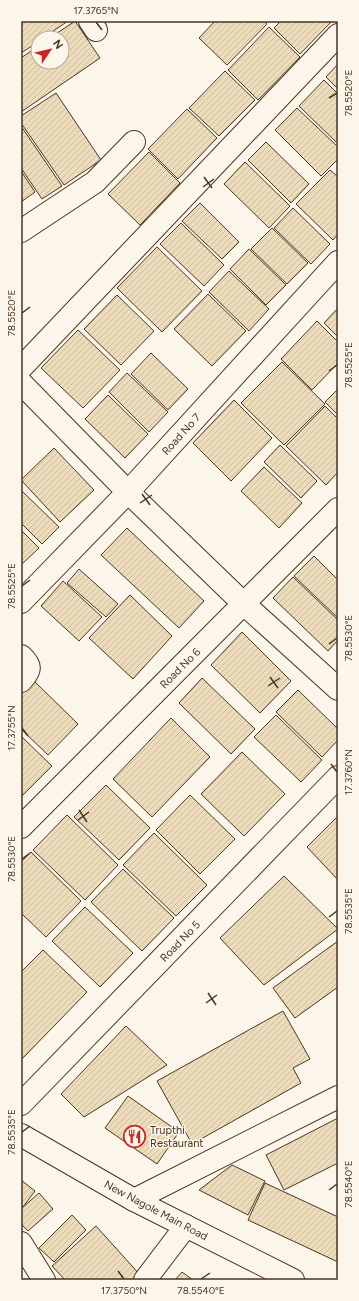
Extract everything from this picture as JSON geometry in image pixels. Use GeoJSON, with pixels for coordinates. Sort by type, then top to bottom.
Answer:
{"type":"FeatureCollection","features":[{"type":"Feature","properties":{"kind":"street"},"geometry":{"type":"LineString","coordinates":[[21,368],[338,35]]}},
{"type":"Feature","properties":{"kind":"street"},"geometry":{"type":"LineString","coordinates":[[21,232],[95,182],[134,142]]}},
{"type":"Feature","properties":{"kind":"street","name":"Road No 7"},"geometry":{"type":"LineString","coordinates":[[21,602],[128,492],[338,262]]}},
{"type":"Feature","properties":{"kind":"street"},"geometry":{"type":"LineString","coordinates":[[21,383],[128,492],[244,604],[338,689]]}},
{"type":"Feature","properties":{"kind":"street","name":"Road No 6"},"geometry":{"type":"LineString","coordinates":[[21,827],[338,509]]}},
{"type":"Feature","properties":{"kind":"street"},"geometry":{"type":"LineString","coordinates":[[21,656],[27,661],[30,668],[28,673],[21,681]]}},
{"type":"Feature","properties":{"kind":"street","name":"Road No 5"},"geometry":{"type":"LineString","coordinates":[[21,1104],[338,777]]}},
{"type":"Feature","properties":{"kind":"street"},"geometry":{"type":"LineString","coordinates":[[134,1200],[338,1097]]}},
{"type":"Feature","properties":{"kind":"street","name":"New Nagole Main Road"},"geometry":{"type":"LineString","coordinates":[[21,1135],[134,1200],[293,1280]]}},
{"type":"Feature","properties":{"kind":"street"},"geometry":{"type":"LineString","coordinates":[[145,1280],[186,1226]]}},
{"type":"Feature","properties":{"kind":"street"},"geometry":{"type":"LineString","coordinates":[[21,1243],[36,1277]]}},
{"type":"Feature","properties":{"kind":"building"},"geometry":{"type":"Polygon","coordinates":[[[21,21],[68,21],[55,30],[30,30],[30,47],[21,53],[21,21]]]}},
{"type":"Feature","properties":{"kind":"building"},"geometry":{"type":"Polygon","coordinates":[[[75,21],[100,58],[21,112],[21,58],[30,52],[30,70],[70,70],[70,30],[62,30],[75,21]]]}},
{"type":"Feature","properties":{"kind":"building"},"geometry":{"type":"Polygon","coordinates":[[[215,21],[264,21],[267,24],[227,65],[199,38],[215,21]]]}},
{"type":"Feature","properties":{"kind":"building"},"geometry":{"type":"Polygon","coordinates":[[[281,21],[332,21],[300,54],[274,28],[281,21]]]}},
{"type":"Feature","properties":{"kind":"building"},"geometry":{"type":"Polygon","coordinates":[[[269,27],[300,57],[258,100],[228,70],[269,27]]]}},
{"type":"Feature","properties":{"kind":"building"},"geometry":{"type":"Polygon","coordinates":[[[338,64],[338,89],[326,77],[338,64]]]}},
{"type":"Feature","properties":{"kind":"building"},"geometry":{"type":"Polygon","coordinates":[[[225,71],[255,100],[219,136],[189,108],[225,71]]]}},
{"type":"Feature","properties":{"kind":"building"},"geometry":{"type":"Polygon","coordinates":[[[324,80],[338,94],[338,144],[299,106],[324,80]]]}},
{"type":"Feature","properties":{"kind":"building"},"geometry":{"type":"Polygon","coordinates":[[[56,93],[101,160],[64,185],[21,123],[21,116],[56,93]]]}},
{"type":"Feature","properties":{"kind":"building"},"geometry":{"type":"Polygon","coordinates":[[[297,108],[338,147],[338,159],[321,176],[275,130],[297,108]]]}},
{"type":"Feature","properties":{"kind":"building"},"geometry":{"type":"Polygon","coordinates":[[[187,109],[217,138],[178,179],[148,149],[187,109]]]}},
{"type":"Feature","properties":{"kind":"building"},"geometry":{"type":"Polygon","coordinates":[[[21,126],[62,186],[42,199],[21,168],[21,126]]]}},
{"type":"Feature","properties":{"kind":"building"},"geometry":{"type":"Polygon","coordinates":[[[266,142],[309,184],[291,203],[248,160],[266,142]]]}},
{"type":"Feature","properties":{"kind":"building"},"geometry":{"type":"Polygon","coordinates":[[[149,152],[180,183],[140,225],[108,194],[149,152]]]}},
{"type":"Feature","properties":{"kind":"building"},"geometry":{"type":"Polygon","coordinates":[[[245,162],[290,206],[269,228],[224,184],[245,162]]]}},
{"type":"Feature","properties":{"kind":"building"},"geometry":{"type":"Polygon","coordinates":[[[330,170],[338,177],[338,234],[333,240],[296,204],[330,170]]]}},
{"type":"Feature","properties":{"kind":"building"},"geometry":{"type":"Polygon","coordinates":[[[21,171],[35,192],[21,202],[21,171]]]}},
{"type":"Feature","properties":{"kind":"building"},"geometry":{"type":"Polygon","coordinates":[[[200,203],[239,242],[222,259],[182,221],[200,203]]]}},
{"type":"Feature","properties":{"kind":"building"},"geometry":{"type":"Polygon","coordinates":[[[293,208],[330,244],[311,264],[274,228],[293,208]]]}},
{"type":"Feature","properties":{"kind":"building"},"geometry":{"type":"Polygon","coordinates":[[[181,223],[224,265],[204,286],[160,244],[181,223]]]}},
{"type":"Feature","properties":{"kind":"building"},"geometry":{"type":"Polygon","coordinates":[[[272,228],[308,263],[287,284],[251,249],[272,228]]]}},
{"type":"Feature","properties":{"kind":"building"},"geometry":{"type":"Polygon","coordinates":[[[157,247],[202,291],[162,332],[117,288],[157,247]]]}},
{"type":"Feature","properties":{"kind":"building"},"geometry":{"type":"Polygon","coordinates":[[[249,249],[286,285],[266,305],[230,269],[249,249]]]}},
{"type":"Feature","properties":{"kind":"building"},"geometry":{"type":"Polygon","coordinates":[[[229,271],[269,309],[249,331],[209,292],[229,271]]]}},
{"type":"Feature","properties":{"kind":"building"},"geometry":{"type":"Polygon","coordinates":[[[208,294],[246,331],[212,366],[174,329],[208,294]]]}},
{"type":"Feature","properties":{"kind":"building"},"geometry":{"type":"Polygon","coordinates":[[[117,295],[154,331],[121,365],[84,329],[117,295]]]}},
{"type":"Feature","properties":{"kind":"building"},"geometry":{"type":"Polygon","coordinates":[[[338,308],[338,337],[324,323],[338,308]]]}},
{"type":"Feature","properties":{"kind":"building"},"geometry":{"type":"Polygon","coordinates":[[[317,321],[338,342],[338,363],[312,390],[281,359],[317,321]]]}},
{"type":"Feature","properties":{"kind":"building"},"geometry":{"type":"Polygon","coordinates":[[[78,330],[120,370],[83,408],[41,368],[78,330]]]}},
{"type":"Feature","properties":{"kind":"building"},"geometry":{"type":"Polygon","coordinates":[[[151,353],[188,389],[168,410],[131,374],[151,353]]]}},
{"type":"Feature","properties":{"kind":"building"},"geometry":{"type":"Polygon","coordinates":[[[282,362],[325,404],[284,445],[241,403],[282,362]]]}},
{"type":"Feature","properties":{"kind":"building"},"geometry":{"type":"Polygon","coordinates":[[[127,373],[168,412],[149,432],[109,392],[127,373]]]}},
{"type":"Feature","properties":{"kind":"building"},"geometry":{"type":"Polygon","coordinates":[[[338,389],[338,415],[325,402],[338,389]]]}},
{"type":"Feature","properties":{"kind":"building"},"geometry":{"type":"Polygon","coordinates":[[[108,395],[148,434],[125,458],[85,419],[108,395]]]}},
{"type":"Feature","properties":{"kind":"building"},"geometry":{"type":"Polygon","coordinates":[[[234,400],[272,438],[231,481],[193,443],[234,400]]]}},
{"type":"Feature","properties":{"kind":"building"},"geometry":{"type":"Polygon","coordinates":[[[325,406],[338,419],[338,472],[326,485],[286,446],[325,406]]]}},
{"type":"Feature","properties":{"kind":"building"},"geometry":{"type":"Polygon","coordinates":[[[280,445],[317,481],[301,498],[264,462],[280,445]]]}},
{"type":"Feature","properties":{"kind":"building"},"geometry":{"type":"Polygon","coordinates":[[[54,448],[94,490],[60,522],[21,480],[54,448]]]}},
{"type":"Feature","properties":{"kind":"building"},"geometry":{"type":"Polygon","coordinates":[[[264,467],[302,503],[279,528],[241,491],[264,467]]]}},
{"type":"Feature","properties":{"kind":"building"},"geometry":{"type":"Polygon","coordinates":[[[21,490],[59,527],[42,544],[21,523],[21,490]]]}},
{"type":"Feature","properties":{"kind":"building"},"geometry":{"type":"Polygon","coordinates":[[[127,528],[204,601],[179,628],[101,555],[127,528]]]}},
{"type":"Feature","properties":{"kind":"building"},"geometry":{"type":"Polygon","coordinates":[[[21,530],[39,548],[21,565],[21,530]]]}},
{"type":"Feature","properties":{"kind":"building"},"geometry":{"type":"Polygon","coordinates":[[[314,556],[338,580],[338,618],[294,576],[314,556]]]}},
{"type":"Feature","properties":{"kind":"building"},"geometry":{"type":"Polygon","coordinates":[[[79,569],[118,604],[106,617],[67,583],[79,569]]]}},
{"type":"Feature","properties":{"kind":"building"},"geometry":{"type":"Polygon","coordinates":[[[293,577],[338,620],[338,640],[328,651],[273,598],[293,577]]]}},
{"type":"Feature","properties":{"kind":"building"},"geometry":{"type":"Polygon","coordinates":[[[63,581],[102,617],[79,641],[41,606],[63,581]]]}},
{"type":"Feature","properties":{"kind":"building"},"geometry":{"type":"Polygon","coordinates":[[[130,595],[172,636],[133,679],[89,638],[130,595]]]}},
{"type":"Feature","properties":{"kind":"building"},"geometry":{"type":"Polygon","coordinates":[[[242,632],[291,681],[260,713],[211,665],[242,632]]]}},
{"type":"Feature","properties":{"kind":"building"},"geometry":{"type":"Polygon","coordinates":[[[202,678],[255,729],[231,754],[179,703],[202,678]]]}},
{"type":"Feature","properties":{"kind":"building"},"geometry":{"type":"Polygon","coordinates":[[[32,679],[78,724],[48,755],[21,729],[21,689],[32,679]]]}},
{"type":"Feature","properties":{"kind":"building"},"geometry":{"type":"Polygon","coordinates":[[[298,690],[338,729],[338,740],[322,757],[276,712],[298,690]]]}},
{"type":"Feature","properties":{"kind":"building"},"geometry":{"type":"Polygon","coordinates":[[[276,715],[322,760],[301,782],[254,737],[276,715]]]}},
{"type":"Feature","properties":{"kind":"building"},"geometry":{"type":"Polygon","coordinates":[[[171,718],[210,757],[152,817],[113,779],[171,718]]]}},
{"type":"Feature","properties":{"kind":"building"},"geometry":{"type":"Polygon","coordinates":[[[21,736],[52,766],[21,797],[21,736]]]}},
{"type":"Feature","properties":{"kind":"building"},"geometry":{"type":"Polygon","coordinates":[[[242,752],[285,794],[244,836],[201,794],[242,752]]]}},
{"type":"Feature","properties":{"kind":"building"},"geometry":{"type":"Polygon","coordinates":[[[106,785],[150,828],[119,860],[74,817],[106,785]]]}},
{"type":"Feature","properties":{"kind":"building"},"geometry":{"type":"Polygon","coordinates":[[[190,795],[235,839],[200,874],[156,830],[190,795]]]}},
{"type":"Feature","properties":{"kind":"building"},"geometry":{"type":"Polygon","coordinates":[[[67,815],[118,865],[85,900],[33,850],[67,815]]]}},
{"type":"Feature","properties":{"kind":"building"},"geometry":{"type":"Polygon","coordinates":[[[338,816],[338,880],[307,847],[338,816]]]}},
{"type":"Feature","properties":{"kind":"building"},"geometry":{"type":"Polygon","coordinates":[[[154,833],[207,885],[176,916],[123,865],[154,833]]]}},
{"type":"Feature","properties":{"kind":"building"},"geometry":{"type":"Polygon","coordinates":[[[31,852],[81,901],[46,937],[21,913],[21,862],[31,852]]]}},
{"type":"Feature","properties":{"kind":"building"},"geometry":{"type":"Polygon","coordinates":[[[123,869],[174,918],[142,951],[91,902],[123,869]]]}},
{"type":"Feature","properties":{"kind":"building"},"geometry":{"type":"Polygon","coordinates":[[[284,876],[338,929],[264,985],[220,938],[284,876]]]}},
{"type":"Feature","properties":{"kind":"building"},"geometry":{"type":"Polygon","coordinates":[[[85,907],[133,953],[100,987],[52,941],[85,907]]]}},
{"type":"Feature","properties":{"kind":"building"},"geometry":{"type":"Polygon","coordinates":[[[338,941],[338,987],[295,1018],[273,988],[338,941]]]}},
{"type":"Feature","properties":{"kind":"building"},"geometry":{"type":"Polygon","coordinates":[[[43,950],[87,992],[21,1060],[21,972],[43,950]]]}},
{"type":"Feature","properties":{"kind":"building"},"geometry":{"type":"Polygon","coordinates":[[[283,1011],[310,1059],[293,1068],[301,1083],[192,1144],[157,1081],[283,1011]]]}},
{"type":"Feature","properties":{"kind":"building"},"geometry":{"type":"Polygon","coordinates":[[[126,1026],[167,1065],[84,1117],[61,1094],[126,1026]]]}},
{"type":"Feature","properties":{"kind":"building"},"geometry":{"type":"Polygon","coordinates":[[[128,1096],[179,1132],[157,1164],[105,1128],[128,1096]]]}},
{"type":"Feature","properties":{"kind":"building"},"geometry":{"type":"Polygon","coordinates":[[[338,1118],[338,1163],[284,1190],[266,1155],[338,1118]]]}},
{"type":"Feature","properties":{"kind":"building"},"geometry":{"type":"Polygon","coordinates":[[[232,1165],[265,1181],[248,1215],[199,1190],[232,1165]]]}},
{"type":"Feature","properties":{"kind":"building"},"geometry":{"type":"Polygon","coordinates":[[[21,1180],[35,1191],[23,1207],[21,1206],[21,1180]]]}},
{"type":"Feature","properties":{"kind":"building"},"geometry":{"type":"Polygon","coordinates":[[[265,1183],[338,1217],[338,1262],[248,1220],[265,1183]]]}},
{"type":"Feature","properties":{"kind":"building"},"geometry":{"type":"Polygon","coordinates":[[[39,1193],[53,1209],[28,1231],[21,1224],[21,1209],[39,1193]]]}},
{"type":"Feature","properties":{"kind":"building"},"geometry":{"type":"Polygon","coordinates":[[[72,1215],[86,1230],[54,1262],[39,1248],[72,1215]]]}},
{"type":"Feature","properties":{"kind":"building"},"geometry":{"type":"Polygon","coordinates":[[[96,1226],[141,1276],[136,1280],[65,1280],[52,1266],[96,1226]]]}},
{"type":"Feature","properties":{"kind":"building"},"geometry":{"type":"Polygon","coordinates":[[[182,1272],[193,1280],[175,1280],[182,1272]]]}},
{"type":"Feature","properties":{"kind":"place","name":"Trupthi Restaurant"},"geometry":{"type":"Point","coordinates":[135,1136]}}]}
